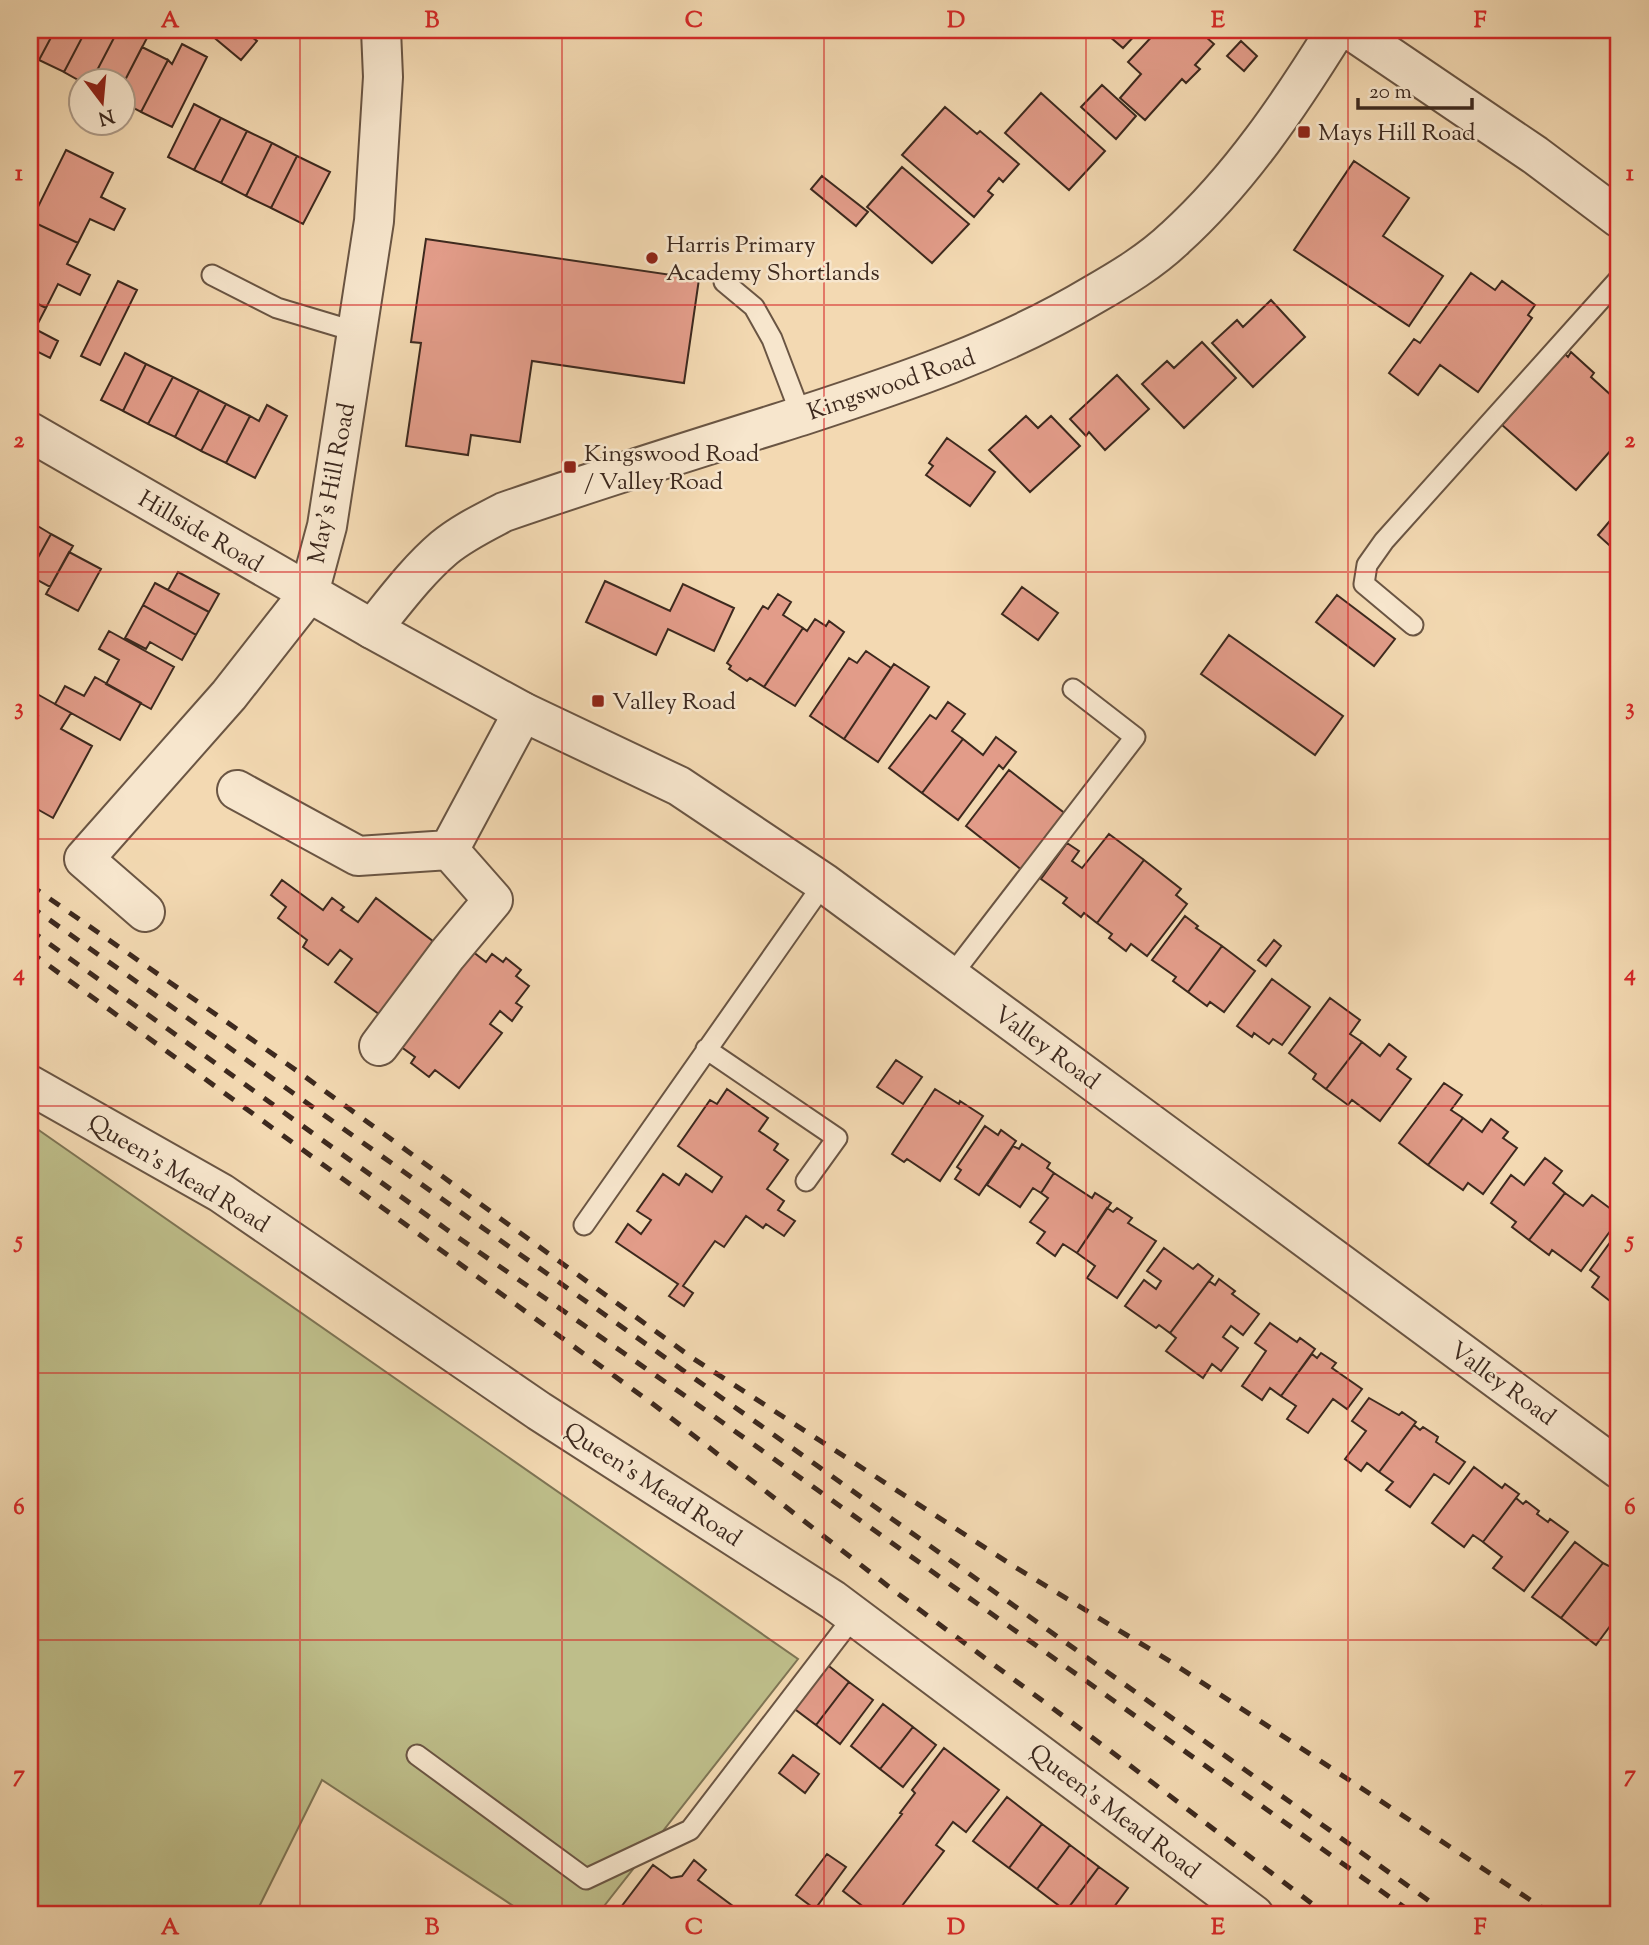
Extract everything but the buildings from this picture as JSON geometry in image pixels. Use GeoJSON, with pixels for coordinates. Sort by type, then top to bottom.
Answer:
{"type":"FeatureCollection","features":[{"type":"Feature","properties":{"kind":"street","name":"May's Hill Road"},"geometry":{"type":"LineString","coordinates":[[145,912],[84,859],[229,695],[309,593],[327,526],[374,221],[383,77],[381,30]]}},
{"type":"Feature","properties":{"kind":"street","name":"Kingswood Road"},"geometry":{"type":"LineString","coordinates":[[372,629],[409,583],[444,548],[472,528],[504,512],[894,386],[994,347],[1065,312],[1126,276],[1175,239],[1227,183],[1289,105],[1336,30]]}},
{"type":"Feature","properties":{"kind":"street"},"geometry":{"type":"LineString","coordinates":[[1353,30],[1535,155],[1619,218]]}},
{"type":"Feature","properties":{"kind":"street","name":"Hillside Road"},"geometry":{"type":"LineString","coordinates":[[30,432],[372,629]]}},
{"type":"Feature","properties":{"kind":"street","name":"Valley Road"},"geometry":{"type":"LineString","coordinates":[[372,629],[523,712],[679,786],[824,883],[1619,1469]]}},
{"type":"Feature","properties":{"kind":"street"},"geometry":{"type":"LineString","coordinates":[[449,850],[523,712]]}},
{"type":"Feature","properties":{"kind":"street"},"geometry":{"type":"LineString","coordinates":[[237,790],[358,856],[449,850]]}},
{"type":"Feature","properties":{"kind":"street"},"geometry":{"type":"LineString","coordinates":[[379,1046],[447,954],[492,900],[449,850]]}},
{"type":"Feature","properties":{"kind":"street","name":"Queen's Mead Road"},"geometry":{"type":"LineString","coordinates":[[30,1085],[221,1193],[539,1411],[833,1600],[1254,1915]]}},
{"type":"Feature","properties":{"kind":"lane"},"geometry":{"type":"LineString","coordinates":[[212,275],[277,308],[357,332]]}},
{"type":"Feature","properties":{"kind":"lane"},"geometry":{"type":"LineString","coordinates":[[1413,625],[1364,584],[1367,565],[1384,541],[1619,279]]}},
{"type":"Feature","properties":{"kind":"lane"},"geometry":{"type":"LineString","coordinates":[[724,282],[754,307],[772,339],[801,415]]}},
{"type":"Feature","properties":{"kind":"lane"},"geometry":{"type":"LineString","coordinates":[[951,976],[1135,737],[1073,689]]}},
{"type":"Feature","properties":{"kind":"lane"},"geometry":{"type":"LineString","coordinates":[[584,1225],[824,883]]}},
{"type":"Feature","properties":{"kind":"lane"},"geometry":{"type":"LineString","coordinates":[[706,1049],[837,1138],[806,1181]]}},
{"type":"Feature","properties":{"kind":"lane"},"geometry":{"type":"LineString","coordinates":[[417,1755],[586,1879],[690,1830],[854,1616]]}},
{"type":"Feature","properties":{"kind":"green space"},"geometry":{"type":"Polygon","coordinates":[[[30,1124],[798,1659],[597,1915],[527,1915],[322,1780],[255,1915],[30,1915],[30,1124]]]}},
{"type":"Feature","properties":{"kind":"railway"},"geometry":{"type":"LineString","coordinates":[[30,885],[300,1073],[691,1357],[1015,1567],[1171,1662],[1553,1915]]}},
{"type":"Feature","properties":{"kind":"railway"},"geometry":{"type":"LineString","coordinates":[[30,906],[1449,1915]]}},
{"type":"Feature","properties":{"kind":"railway"},"geometry":{"type":"LineString","coordinates":[[30,930],[446,1229],[1415,1915]]}},
{"type":"Feature","properties":{"kind":"railway"},"geometry":{"type":"LineString","coordinates":[[30,952],[653,1404],[897,1593],[1327,1915]]}},
{"type":"Feature","properties":{"kind":"place","name":"Mays Hill Road"},"geometry":{"type":"Point","coordinates":[1304,132]}},
{"type":"Feature","properties":{"kind":"place","name":"Harris Primary Academy Shortlands"},"geometry":{"type":"Point","coordinates":[652,258]}},
{"type":"Feature","properties":{"kind":"place","name":"Kingswood Road / Valley Road"},"geometry":{"type":"Point","coordinates":[570,467]}},
{"type":"Feature","properties":{"kind":"place","name":"Valley Road"},"geometry":{"type":"Point","coordinates":[598,701]}}]}
